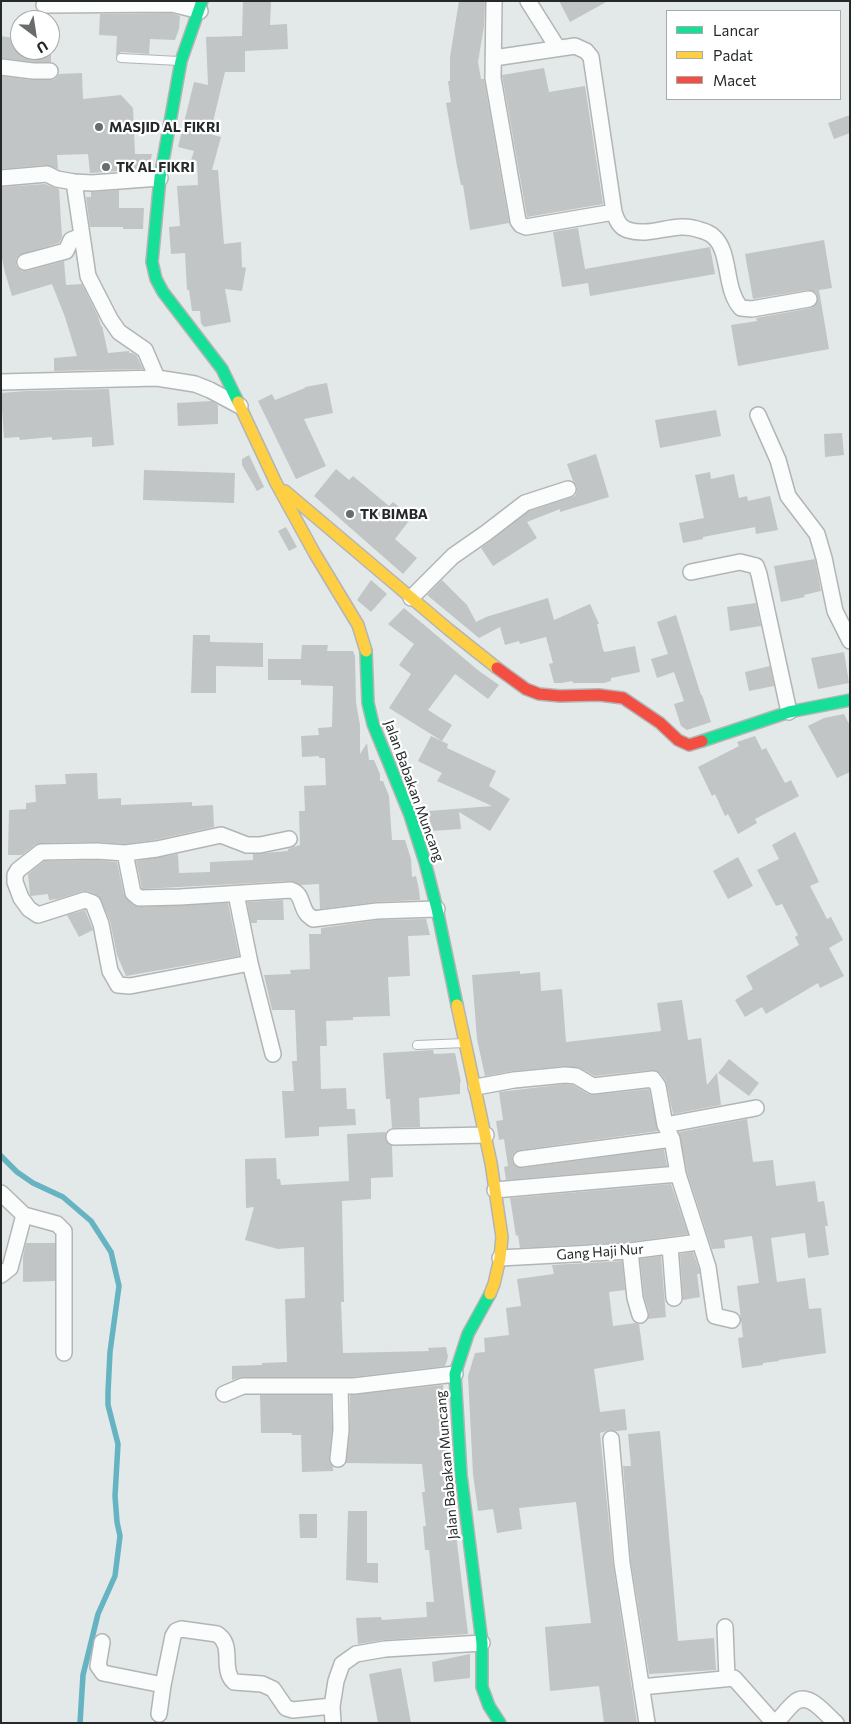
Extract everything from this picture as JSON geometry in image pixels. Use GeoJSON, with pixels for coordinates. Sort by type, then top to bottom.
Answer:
{"type":"FeatureCollection","features":[{"type":"Feature","properties":{"kind":"street"},"geometry":{"type":"LineString","coordinates":[[494,1],[492,78],[518,221],[526,227],[614,212]]}},
{"type":"Feature","properties":{"kind":"street"},"geometry":{"type":"LineString","coordinates":[[528,1],[558,47]]}},
{"type":"Feature","properties":{"kind":"street"},"geometry":{"type":"LineString","coordinates":[[44,5],[172,4],[201,6]]}},
{"type":"Feature","properties":{"kind":"street","name":"Jalan Babakan Muncang"},"geometry":{"type":"LineString","coordinates":[[201,6],[181,61],[160,178],[152,262],[156,279],[177,312],[222,369],[276,483],[315,554],[358,625],[367,654],[368,703],[373,724],[410,814],[437,909],[486,1134],[502,1237],[500,1258],[494,1284],[468,1334],[455,1374],[461,1475],[482,1643],[482,1687],[484,1696],[500,1723]]}},
{"type":"Feature","properties":{"kind":"street"},"geometry":{"type":"LineString","coordinates":[[494,58],[558,47],[575,46],[586,51],[590,57],[617,221],[626,230],[648,232],[674,226],[691,227],[714,237],[721,249],[734,301],[741,308],[752,309],[809,300]]}},
{"type":"Feature","properties":{"kind":"street"},"geometry":{"type":"LineString","coordinates":[[1,66],[33,71],[50,71]]}},
{"type":"Feature","properties":{"kind":"street"},"geometry":{"type":"LineString","coordinates":[[1,178],[47,174],[74,182],[160,178]]}},
{"type":"Feature","properties":{"kind":"street"},"geometry":{"type":"LineString","coordinates":[[74,182],[88,276],[110,320],[120,332],[145,350],[157,378]]}},
{"type":"Feature","properties":{"kind":"street"},"geometry":{"type":"LineString","coordinates":[[25,262],[66,251],[71,240],[81,236]]}},
{"type":"Feature","properties":{"kind":"street"},"geometry":{"type":"LineString","coordinates":[[1,382],[157,378],[195,384],[240,406]]}},
{"type":"Feature","properties":{"kind":"street"},"geometry":{"type":"LineString","coordinates":[[758,415],[778,460],[788,496],[817,534],[835,612],[850,641]]}},
{"type":"Feature","properties":{"kind":"street"},"geometry":{"type":"LineString","coordinates":[[276,483],[487,661],[526,689],[540,694],[560,696],[599,694],[623,698],[660,723],[685,744],[689,745],[788,712],[850,700]]}},
{"type":"Feature","properties":{"kind":"street"},"geometry":{"type":"LineString","coordinates":[[411,598],[453,556],[525,503],[568,489]]}},
{"type":"Feature","properties":{"kind":"street"},"geometry":{"type":"LineString","coordinates":[[691,572],[740,562],[756,566],[788,712]]}},
{"type":"Feature","properties":{"kind":"street"},"geometry":{"type":"LineString","coordinates":[[250,964],[130,986],[118,985],[110,971],[101,924],[93,903],[85,900],[38,914],[28,909],[21,898],[15,882],[15,875],[18,870],[41,852],[97,851],[125,853],[157,849],[221,835],[247,845],[260,845],[289,839]]}},
{"type":"Feature","properties":{"kind":"street"},"geometry":{"type":"LineString","coordinates":[[125,853],[133,893],[139,898],[149,899],[291,890],[299,895],[307,914],[314,919],[377,911],[437,909]]}},
{"type":"Feature","properties":{"kind":"street"},"geometry":{"type":"LineString","coordinates":[[236,894],[250,964],[273,1054]]}},
{"type":"Feature","properties":{"kind":"street"},"geometry":{"type":"LineString","coordinates":[[476,1087],[514,1080],[565,1075],[576,1076],[593,1086],[652,1079],[658,1086],[678,1174],[708,1267],[715,1316],[732,1320]]}},
{"type":"Feature","properties":{"kind":"street"},"geometry":{"type":"LineString","coordinates":[[521,1159],[668,1132],[756,1108]]}},
{"type":"Feature","properties":{"kind":"street"},"geometry":{"type":"LineString","coordinates":[[394,1137],[486,1134]]}},
{"type":"Feature","properties":{"kind":"street"},"geometry":{"type":"LineString","coordinates":[[495,1190],[678,1174]]}},
{"type":"Feature","properties":{"kind":"street"},"geometry":{"type":"LineString","coordinates":[[1,1193],[24,1215],[57,1224],[64,1231],[64,1353]]}},
{"type":"Feature","properties":{"kind":"street"},"geometry":{"type":"LineString","coordinates":[[1,1275],[10,1268],[24,1215]]}},
{"type":"Feature","properties":{"kind":"street","name":"Gang Haji Nur"},"geometry":{"type":"LineString","coordinates":[[500,1258],[630,1251],[699,1242]]}},
{"type":"Feature","properties":{"kind":"street"},"geometry":{"type":"LineString","coordinates":[[670,1246],[674,1298]]}},
{"type":"Feature","properties":{"kind":"street"},"geometry":{"type":"LineString","coordinates":[[630,1251],[635,1298],[640,1315]]}},
{"type":"Feature","properties":{"kind":"street"},"geometry":{"type":"LineString","coordinates":[[224,1394],[243,1386],[354,1386],[455,1374]]}},
{"type":"Feature","properties":{"kind":"street"},"geometry":{"type":"LineString","coordinates":[[338,1459],[341,1430],[340,1386]]}},
{"type":"Feature","properties":{"kind":"street"},"geometry":{"type":"LineString","coordinates":[[611,1439],[622,1564],[647,1723]]}},
{"type":"Feature","properties":{"kind":"street"},"geometry":{"type":"LineString","coordinates":[[725,1627],[727,1678]]}},
{"type":"Feature","properties":{"kind":"street"},"geometry":{"type":"LineString","coordinates":[[159,1714],[173,1636],[176,1631],[181,1629],[218,1634],[222,1637],[226,1643],[230,1678],[234,1682],[262,1684],[273,1689],[286,1708],[293,1710],[332,1706]]}},
{"type":"Feature","properties":{"kind":"street"},"geometry":{"type":"LineString","coordinates":[[102,1642],[98,1666],[103,1673],[163,1685]]}},
{"type":"Feature","properties":{"kind":"street"},"geometry":{"type":"LineString","coordinates":[[333,1723],[332,1706],[336,1680],[342,1664],[356,1654],[385,1649],[482,1643]]}},
{"type":"Feature","properties":{"kind":"street"},"geometry":{"type":"LineString","coordinates":[[641,1687],[734,1678],[774,1723],[796,1701],[802,1698],[808,1698],[836,1723]]}},
{"type":"Feature","properties":{"kind":"lane"},"geometry":{"type":"LineString","coordinates":[[121,58],[181,61]]}},
{"type":"Feature","properties":{"kind":"lane"},"geometry":{"type":"LineString","coordinates":[[417,1045],[466,1043]]}},
{"type":"Feature","properties":{"kind":"building"},"geometry":{"type":"Polygon","coordinates":[[[243,1],[271,1],[270,25],[287,24],[288,49],[245,51],[245,72],[225,72],[210,134],[221,137],[212,170],[218,170],[224,244],[241,242],[242,267],[246,268],[242,291],[225,289],[231,322],[204,327],[201,323],[200,311],[192,311],[189,290],[187,290],[185,253],[171,254],[169,227],[180,226],[177,186],[198,185],[197,161],[191,160],[194,151],[178,147],[194,82],[208,85],[206,37],[242,36],[243,1]]]}},
{"type":"Feature","properties":{"kind":"building"},"geometry":{"type":"Polygon","coordinates":[[[459,1],[485,1],[484,26],[478,62],[481,79],[484,79],[509,223],[470,230],[446,103],[451,102],[448,81],[450,81],[450,57],[459,1]]]}},
{"type":"Feature","properties":{"kind":"building"},"geometry":{"type":"Polygon","coordinates":[[[559,1],[608,1],[570,22],[559,1]]]}},
{"type":"Feature","properties":{"kind":"building"},"geometry":{"type":"Polygon","coordinates":[[[171,13],[180,16],[179,29],[175,40],[150,39],[149,54],[121,52],[116,56],[117,36],[99,35],[100,14],[171,13]]]}},
{"type":"Feature","properties":{"kind":"building"},"geometry":{"type":"Polygon","coordinates":[[[1,36],[10,37],[10,59],[1,58],[1,36]]]}},
{"type":"Feature","properties":{"kind":"building"},"geometry":{"type":"Polygon","coordinates":[[[18,60],[51,60],[51,62],[18,60]]]}},
{"type":"Feature","properties":{"kind":"building"},"geometry":{"type":"Polygon","coordinates":[[[544,68],[549,92],[585,86],[603,204],[527,217],[502,75],[544,68]]]}},
{"type":"Feature","properties":{"kind":"building"},"geometry":{"type":"Polygon","coordinates":[[[82,73],[83,99],[121,95],[133,108],[135,154],[152,154],[149,169],[90,173],[88,154],[57,155],[58,169],[46,165],[1,169],[1,76],[50,80],[55,79],[59,74],[82,73]]]}},
{"type":"Feature","properties":{"kind":"building"},"geometry":{"type":"Polygon","coordinates":[[[850,115],[850,133],[834,139],[828,123],[850,115]]]}},
{"type":"Feature","properties":{"kind":"building"},"geometry":{"type":"Polygon","coordinates":[[[45,184],[59,189],[62,237],[59,243],[19,255],[16,259],[16,265],[22,271],[27,271],[64,261],[66,285],[82,284],[102,326],[108,353],[129,351],[129,353],[137,356],[143,369],[54,371],[54,358],[77,356],[52,284],[12,296],[1,252],[1,187],[45,184]]]}},
{"type":"Feature","properties":{"kind":"building"},"geometry":{"type":"Polygon","coordinates":[[[119,190],[119,208],[144,208],[143,229],[90,227],[86,197],[91,197],[91,192],[119,190]]]}},
{"type":"Feature","properties":{"kind":"building"},"geometry":{"type":"Polygon","coordinates":[[[578,228],[585,269],[710,247],[715,274],[590,296],[588,283],[562,287],[553,232],[578,228]]]}},
{"type":"Feature","properties":{"kind":"building"},"geometry":{"type":"Polygon","coordinates":[[[824,240],[832,288],[819,290],[829,349],[738,366],[731,325],[757,321],[756,318],[811,308],[815,306],[818,298],[816,293],[808,290],[753,299],[745,254],[824,240]]]}},
{"type":"Feature","properties":{"kind":"building"},"geometry":{"type":"Polygon","coordinates":[[[327,383],[333,413],[304,419],[326,466],[296,479],[258,401],[272,394],[275,400],[305,387],[327,383]]]}},
{"type":"Feature","properties":{"kind":"building"},"geometry":{"type":"Polygon","coordinates":[[[109,389],[114,445],[92,447],[92,437],[52,440],[52,437],[20,440],[19,437],[4,438],[1,393],[109,389]]]}},
{"type":"Feature","properties":{"kind":"building"},"geometry":{"type":"Polygon","coordinates":[[[212,401],[218,405],[218,424],[178,426],[177,403],[212,401]]]}},
{"type":"Feature","properties":{"kind":"building"},"geometry":{"type":"Polygon","coordinates":[[[716,410],[721,436],[660,448],[655,420],[716,410]]]}},
{"type":"Feature","properties":{"kind":"building"},"geometry":{"type":"Polygon","coordinates":[[[842,433],[844,455],[825,457],[824,434],[842,433]]]}},
{"type":"Feature","properties":{"kind":"building"},"geometry":{"type":"Polygon","coordinates":[[[596,454],[609,497],[560,512],[560,509],[527,522],[537,538],[493,566],[481,548],[529,511],[575,496],[577,487],[567,464],[596,454]]]}},
{"type":"Feature","properties":{"kind":"building"},"geometry":{"type":"Polygon","coordinates":[[[249,455],[264,487],[257,491],[242,465],[242,459],[249,455]]]}},
{"type":"Feature","properties":{"kind":"building"},"geometry":{"type":"Polygon","coordinates":[[[336,469],[349,480],[353,476],[389,506],[393,502],[412,517],[395,539],[417,558],[403,574],[314,496],[336,469]]]}},
{"type":"Feature","properties":{"kind":"building"},"geometry":{"type":"Polygon","coordinates":[[[144,470],[235,473],[234,503],[143,500],[144,470]]]}},
{"type":"Feature","properties":{"kind":"building"},"geometry":{"type":"Polygon","coordinates":[[[710,472],[711,479],[734,474],[739,498],[747,496],[748,501],[770,496],[778,530],[756,534],[755,527],[703,537],[703,539],[683,543],[679,523],[704,518],[695,475],[710,472]]]}},
{"type":"Feature","properties":{"kind":"building"},"geometry":{"type":"Polygon","coordinates":[[[286,527],[297,547],[289,551],[278,531],[286,527]]]}},
{"type":"Feature","properties":{"kind":"building"},"geometry":{"type":"Polygon","coordinates":[[[815,559],[821,591],[804,595],[805,597],[781,602],[774,566],[815,559]]]}},
{"type":"Feature","properties":{"kind":"building"},"geometry":{"type":"Polygon","coordinates":[[[371,580],[387,594],[371,612],[357,600],[371,580]]]}},
{"type":"Feature","properties":{"kind":"building"},"geometry":{"type":"Polygon","coordinates":[[[442,580],[467,605],[476,622],[486,617],[548,598],[554,620],[590,604],[599,624],[597,624],[603,650],[605,652],[635,646],[640,672],[611,678],[611,681],[604,683],[573,683],[572,681],[554,683],[549,664],[553,663],[546,637],[520,644],[519,641],[505,645],[500,627],[479,638],[427,595],[442,580]]]}},
{"type":"Feature","properties":{"kind":"building"},"geometry":{"type":"Polygon","coordinates":[[[756,603],[761,626],[730,631],[727,607],[756,603]]]}},
{"type":"Feature","properties":{"kind":"building"},"geometry":{"type":"Polygon","coordinates":[[[404,608],[479,671],[499,685],[488,699],[455,674],[428,710],[452,725],[442,741],[389,708],[411,674],[399,665],[414,644],[388,624],[404,608]]]}},
{"type":"Feature","properties":{"kind":"building"},"geometry":{"type":"Polygon","coordinates":[[[676,615],[711,722],[687,730],[681,726],[674,704],[684,701],[674,672],[657,678],[651,659],[668,654],[657,622],[676,615]]]}},
{"type":"Feature","properties":{"kind":"building"},"geometry":{"type":"Polygon","coordinates":[[[193,635],[210,635],[210,642],[263,643],[263,667],[216,666],[216,693],[191,693],[193,635]]]}},
{"type":"Feature","properties":{"kind":"building"},"geometry":{"type":"Polygon","coordinates":[[[302,645],[328,645],[327,651],[353,651],[355,656],[356,703],[360,725],[360,754],[367,743],[369,760],[374,760],[380,774],[380,781],[383,781],[389,796],[392,840],[405,840],[411,859],[412,877],[416,876],[420,900],[376,902],[320,909],[319,884],[301,885],[290,881],[142,889],[136,861],[178,854],[179,873],[210,872],[210,862],[253,860],[253,854],[288,851],[288,849],[300,845],[299,811],[305,811],[304,786],[326,785],[325,758],[319,758],[319,756],[302,757],[301,736],[319,735],[318,728],[332,727],[333,686],[301,685],[301,680],[268,680],[268,659],[301,659],[302,645]]]}},
{"type":"Feature","properties":{"kind":"building"},"geometry":{"type":"Polygon","coordinates":[[[844,652],[849,683],[818,689],[811,658],[844,652]]]}},
{"type":"Feature","properties":{"kind":"building"},"geometry":{"type":"Polygon","coordinates":[[[770,666],[774,686],[749,691],[745,672],[770,666]]]}},
{"type":"Feature","properties":{"kind":"building"},"geometry":{"type":"Polygon","coordinates":[[[844,714],[850,726],[850,772],[837,778],[808,726],[824,718],[844,714]]]}},
{"type":"Feature","properties":{"kind":"building"},"geometry":{"type":"Polygon","coordinates":[[[431,736],[448,744],[447,748],[496,771],[489,786],[510,799],[490,831],[459,812],[461,829],[431,831],[429,811],[492,806],[437,781],[442,773],[418,761],[431,736]]]}},
{"type":"Feature","properties":{"kind":"building"},"geometry":{"type":"Polygon","coordinates":[[[755,736],[762,750],[766,748],[785,783],[791,780],[799,796],[755,819],[757,823],[738,834],[728,814],[725,816],[715,794],[712,796],[698,767],[739,746],[737,742],[755,736]]]}},
{"type":"Feature","properties":{"kind":"building"},"geometry":{"type":"Polygon","coordinates":[[[97,773],[98,799],[121,798],[121,805],[192,802],[192,806],[213,805],[214,827],[155,840],[125,844],[97,842],[41,843],[35,845],[22,855],[8,855],[9,810],[26,809],[26,803],[36,802],[35,785],[66,784],[65,774],[97,773]]]}},
{"type":"Feature","properties":{"kind":"building"},"geometry":{"type":"Polygon","coordinates":[[[795,832],[819,882],[810,886],[827,919],[831,917],[843,940],[829,948],[844,976],[820,988],[818,983],[766,1014],[762,1007],[745,1017],[735,1000],[753,989],[746,976],[799,945],[795,937],[798,935],[782,904],[776,906],[757,870],[779,859],[772,845],[795,832]]]}},
{"type":"Feature","properties":{"kind":"building"},"geometry":{"type":"Polygon","coordinates":[[[738,857],[753,886],[728,899],[713,871],[738,857]]]}},
{"type":"Feature","properties":{"kind":"building"},"geometry":{"type":"Polygon","coordinates":[[[97,860],[117,862],[124,895],[133,905],[139,907],[228,903],[239,956],[126,976],[117,955],[110,921],[99,896],[88,891],[49,900],[48,894],[30,895],[28,874],[44,861],[97,860]]]}},
{"type":"Feature","properties":{"kind":"building"},"geometry":{"type":"Polygon","coordinates":[[[283,900],[284,920],[257,920],[257,923],[251,923],[247,902],[283,900]]]}},
{"type":"Feature","properties":{"kind":"building"},"geometry":{"type":"Polygon","coordinates":[[[85,910],[93,930],[79,937],[67,915],[85,910]]]}},
{"type":"Feature","properties":{"kind":"building"},"geometry":{"type":"Polygon","coordinates":[[[426,919],[430,935],[408,936],[410,976],[388,977],[390,1016],[353,1017],[353,1020],[326,1021],[327,1046],[320,1046],[321,1089],[346,1088],[347,1109],[355,1109],[356,1125],[319,1127],[319,1136],[285,1138],[282,1091],[294,1091],[292,1061],[297,1061],[295,1010],[272,1010],[264,975],[291,974],[290,970],[310,969],[309,934],[321,934],[321,928],[378,920],[426,919]]]}},
{"type":"Feature","properties":{"kind":"building"},"geometry":{"type":"Polygon","coordinates":[[[520,971],[520,974],[540,972],[541,991],[562,989],[566,1042],[661,1031],[657,1003],[682,1000],[688,1040],[701,1038],[707,1085],[717,1073],[721,1105],[673,1114],[666,1081],[660,1073],[652,1070],[595,1076],[580,1068],[564,1066],[485,1076],[477,1039],[472,975],[520,971]]]}},
{"type":"Feature","properties":{"kind":"building"},"geometry":{"type":"Polygon","coordinates":[[[433,1050],[434,1054],[455,1053],[461,1082],[460,1094],[419,1098],[420,1127],[392,1128],[390,1099],[386,1099],[383,1053],[433,1050]]]}},
{"type":"Feature","properties":{"kind":"building"},"geometry":{"type":"Polygon","coordinates":[[[729,1059],[759,1083],[749,1096],[718,1073],[729,1059]]]}},
{"type":"Feature","properties":{"kind":"building"},"geometry":{"type":"Polygon","coordinates":[[[565,1084],[573,1085],[593,1095],[649,1089],[658,1131],[520,1150],[512,1156],[514,1165],[522,1168],[664,1149],[667,1166],[506,1180],[504,1167],[508,1166],[504,1139],[499,1140],[496,1121],[503,1120],[499,1092],[565,1084]]]}},
{"type":"Feature","properties":{"kind":"building"},"geometry":{"type":"Polygon","coordinates":[[[747,1119],[753,1162],[773,1160],[776,1186],[815,1181],[818,1202],[824,1201],[828,1226],[825,1226],[829,1255],[808,1258],[805,1233],[771,1238],[777,1282],[805,1278],[809,1309],[821,1308],[826,1353],[742,1368],[738,1338],[743,1337],[737,1286],[759,1283],[752,1236],[724,1240],[725,1248],[712,1249],[687,1172],[679,1132],[747,1119]]]}},
{"type":"Feature","properties":{"kind":"building"},"geometry":{"type":"Polygon","coordinates":[[[386,1132],[386,1141],[392,1146],[393,1177],[371,1178],[371,1199],[342,1201],[344,1302],[341,1302],[343,1353],[429,1351],[428,1348],[446,1347],[448,1357],[445,1366],[353,1377],[243,1377],[232,1380],[232,1366],[287,1362],[285,1299],[305,1298],[304,1247],[278,1249],[245,1240],[254,1207],[246,1208],[245,1159],[276,1158],[277,1179],[280,1179],[281,1185],[349,1181],[347,1134],[386,1132]]]}},
{"type":"Feature","properties":{"kind":"building"},"geometry":{"type":"Polygon","coordinates":[[[671,1184],[688,1234],[629,1242],[520,1248],[518,1235],[516,1236],[510,1198],[671,1184]]]}},
{"type":"Feature","properties":{"kind":"building"},"geometry":{"type":"Polygon","coordinates":[[[26,1243],[55,1243],[55,1281],[23,1282],[23,1257],[26,1243]]]}},
{"type":"Feature","properties":{"kind":"building"},"geometry":{"type":"Polygon","coordinates":[[[693,1252],[700,1274],[697,1274],[700,1297],[683,1300],[680,1254],[693,1252]]]}},
{"type":"Feature","properties":{"kind":"building"},"geometry":{"type":"Polygon","coordinates":[[[661,1256],[666,1317],[648,1319],[649,1313],[644,1296],[640,1259],[661,1256]]]}},
{"type":"Feature","properties":{"kind":"building"},"geometry":{"type":"Polygon","coordinates":[[[622,1261],[625,1290],[609,1292],[613,1326],[639,1324],[644,1360],[594,1369],[600,1412],[625,1409],[627,1430],[610,1430],[600,1433],[613,1564],[637,1723],[604,1723],[599,1686],[550,1691],[545,1627],[591,1623],[576,1502],[519,1508],[522,1529],[497,1533],[493,1509],[478,1511],[473,1474],[468,1376],[475,1353],[485,1352],[484,1338],[509,1335],[506,1308],[521,1306],[517,1279],[554,1274],[552,1265],[622,1261]]]}},
{"type":"Feature","properties":{"kind":"building"},"geometry":{"type":"Polygon","coordinates":[[[443,1385],[449,1476],[468,1634],[384,1640],[358,1644],[356,1618],[381,1617],[382,1620],[427,1617],[426,1602],[434,1602],[429,1550],[425,1550],[423,1526],[426,1526],[422,1492],[425,1492],[422,1464],[346,1463],[350,1431],[350,1395],[443,1385]]]}},
{"type":"Feature","properties":{"kind":"building"},"geometry":{"type":"Polygon","coordinates":[[[260,1395],[331,1395],[332,1430],[329,1459],[333,1471],[302,1472],[301,1435],[292,1435],[292,1433],[261,1433],[260,1395]]]}},
{"type":"Feature","properties":{"kind":"building"},"geometry":{"type":"Polygon","coordinates":[[[660,1431],[678,1641],[714,1638],[716,1670],[649,1674],[631,1562],[623,1466],[631,1466],[628,1434],[660,1431]]]}},
{"type":"Feature","properties":{"kind":"building"},"geometry":{"type":"Polygon","coordinates":[[[348,1511],[367,1511],[367,1563],[378,1563],[378,1583],[346,1580],[348,1511]]]}},
{"type":"Feature","properties":{"kind":"building"},"geometry":{"type":"Polygon","coordinates":[[[299,1514],[317,1514],[317,1538],[300,1538],[299,1514]]]}},
{"type":"Feature","properties":{"kind":"building"},"geometry":{"type":"Polygon","coordinates":[[[470,1654],[470,1678],[434,1682],[432,1662],[470,1654]]]}},
{"type":"Feature","properties":{"kind":"building"},"geometry":{"type":"Polygon","coordinates":[[[401,1668],[411,1723],[378,1723],[369,1674],[401,1668]]]}},
{"type":"Feature","properties":{"kind":"waterway"},"geometry":{"type":"LineString","coordinates":[[1,1156],[17,1172],[33,1183],[63,1197],[91,1221],[111,1252],[119,1286],[110,1352],[108,1405],[118,1444],[115,1496],[120,1536],[115,1576],[98,1614],[83,1675],[80,1723]]}},
{"type":"Feature","properties":{"kind":"traffic: fast"},"geometry":{"type":"LineString","coordinates":[[202,1],[181,61],[160,178],[152,262],[156,279],[163,292],[222,369],[238,402]]}},
{"type":"Feature","properties":{"kind":"traffic: fast"},"geometry":{"type":"LineString","coordinates":[[366,651],[368,703],[373,724],[410,815],[425,862],[457,1005]]}},
{"type":"Feature","properties":{"kind":"traffic: fast"},"geometry":{"type":"LineString","coordinates":[[702,741],[789,712],[850,700]]}},
{"type":"Feature","properties":{"kind":"traffic: fast"},"geometry":{"type":"LineString","coordinates":[[490,1294],[468,1334],[455,1374],[461,1475],[482,1643],[482,1687],[489,1706],[500,1723]]}},
{"type":"Feature","properties":{"kind":"traffic: slow"},"geometry":{"type":"LineString","coordinates":[[238,402],[276,483],[315,554],[358,625],[366,651]]}},
{"type":"Feature","properties":{"kind":"traffic: slow"},"geometry":{"type":"LineString","coordinates":[[285,491],[497,668]]}},
{"type":"Feature","properties":{"kind":"traffic: slow"},"geometry":{"type":"LineString","coordinates":[[457,1005],[491,1163],[502,1237],[500,1258],[490,1294]]}},
{"type":"Feature","properties":{"kind":"traffic: jam"},"geometry":{"type":"LineString","coordinates":[[497,668],[526,689],[539,694],[560,696],[599,695],[623,698],[660,723],[678,740],[689,745],[702,741]]}},
{"type":"Feature","properties":{"kind":"place","name":"MASJID AL FIKRI"},"geometry":{"type":"Point","coordinates":[99,127]}},
{"type":"Feature","properties":{"kind":"place","name":"TK AL FIKRI"},"geometry":{"type":"Point","coordinates":[106,167]}},
{"type":"Feature","properties":{"kind":"place","name":"TK BIMBA"},"geometry":{"type":"Point","coordinates":[350,514]}}]}
